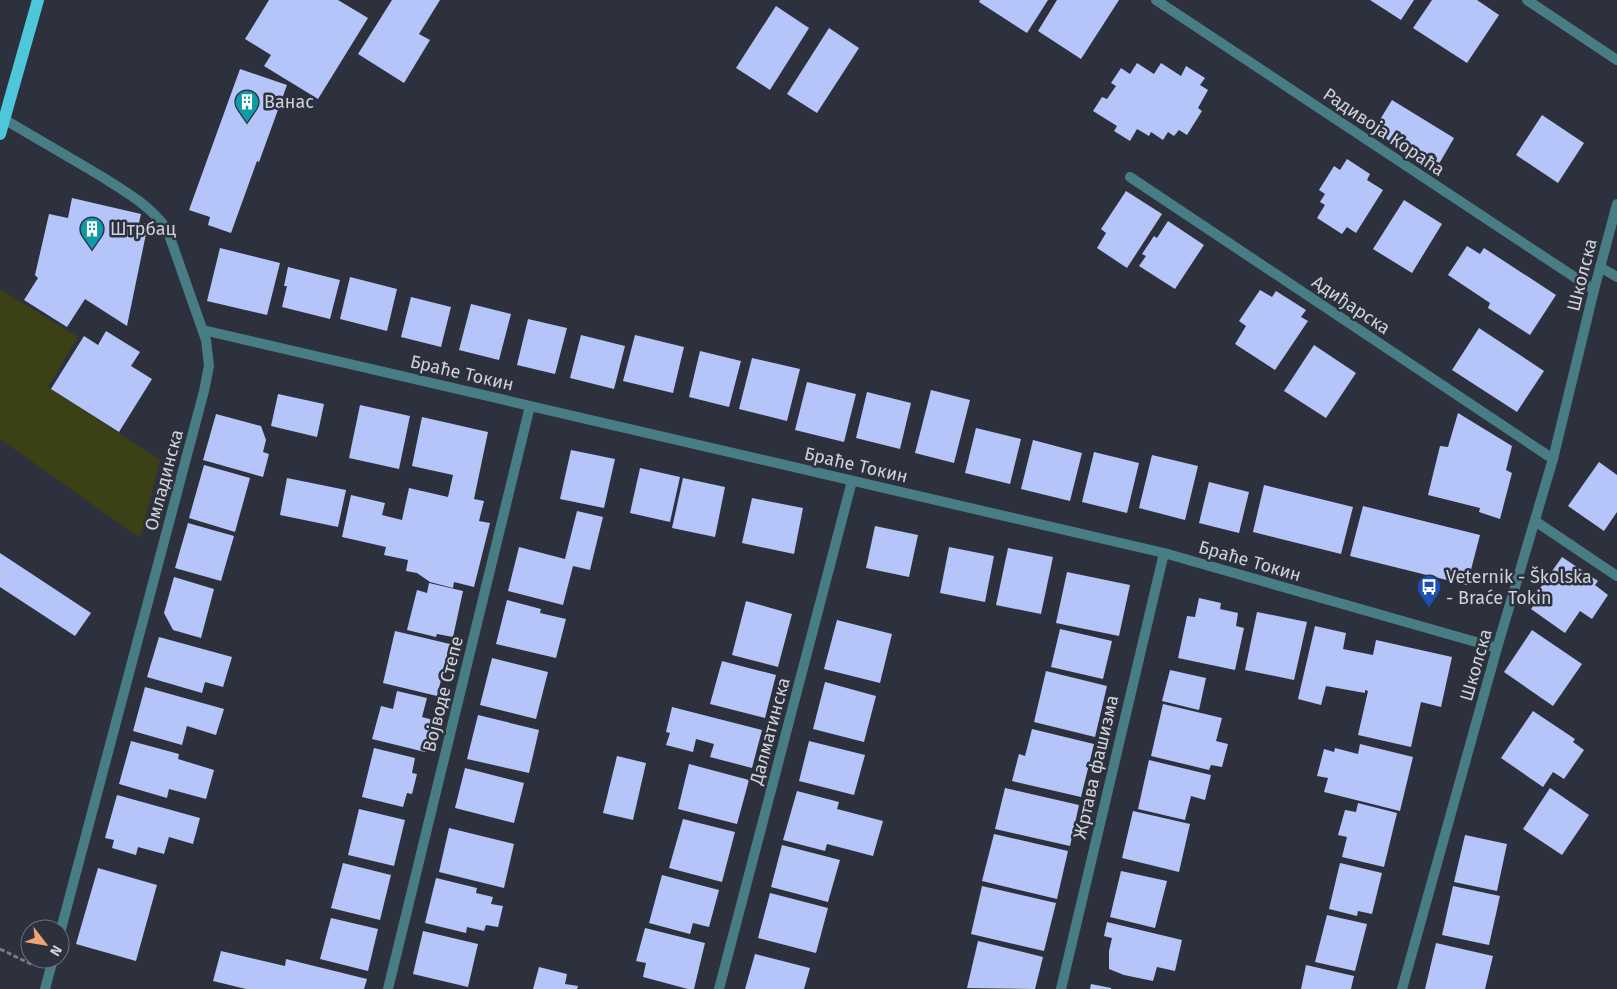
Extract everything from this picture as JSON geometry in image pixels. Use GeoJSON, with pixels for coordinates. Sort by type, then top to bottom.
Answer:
{"type":"FeatureCollection","features":[{"type":"Feature","properties":{"kind":"main road"},"geometry":{"type":"LineString","coordinates":[[0,134],[38,0]]}},
{"type":"Feature","properties":{"kind":"street","name":"Радивоја Кораћа"},"geometry":{"type":"LineString","coordinates":[[1156,0],[1594,290]]}},
{"type":"Feature","properties":{"kind":"street"},"geometry":{"type":"LineString","coordinates":[[1527,0],[1617,60]]}},
{"type":"Feature","properties":{"kind":"street","name":"Омладинска"},"geometry":{"type":"LineString","coordinates":[[4,120],[145,204],[157,216],[167,229],[203,330],[209,358],[208,376],[64,919]]}},
{"type":"Feature","properties":{"kind":"street","name":"Адиђарска"},"geometry":{"type":"LineString","coordinates":[[1130,177],[1553,459]]}},
{"type":"Feature","properties":{"kind":"street","name":"Школска"},"geometry":{"type":"LineString","coordinates":[[1402,989],[1497,648],[1553,459],[1617,204]]}},
{"type":"Feature","properties":{"kind":"street"},"geometry":{"type":"LineString","coordinates":[[1600,267],[1617,277]]}},
{"type":"Feature","properties":{"kind":"street","name":"Браће Токин"},"geometry":{"type":"LineString","coordinates":[[203,330],[1164,553],[1497,648]]}},
{"type":"Feature","properties":{"kind":"street","name":"Војводе Степе"},"geometry":{"type":"LineString","coordinates":[[388,989],[530,406]]}},
{"type":"Feature","properties":{"kind":"street","name":"Далматинска"},"geometry":{"type":"LineString","coordinates":[[719,989],[852,481]]}},
{"type":"Feature","properties":{"kind":"street"},"geometry":{"type":"LineString","coordinates":[[1536,521],[1617,576]]}},
{"type":"Feature","properties":{"kind":"street","name":"Жртава фашизма"},"geometry":{"type":"LineString","coordinates":[[1061,989],[1164,553]]}},
{"type":"Feature","properties":{"kind":"street"},"geometry":{"type":"LineString","coordinates":[[45,989],[51,969]]}},
{"type":"Feature","properties":{"kind":"path"},"geometry":{"type":"LineString","coordinates":[[0,949],[50,972]]}},
{"type":"Feature","properties":{"kind":"green space"},"geometry":{"type":"Polygon","coordinates":[[[0,289],[78,337],[48,387],[160,460],[140,538],[0,439],[0,289]]]}},
{"type":"Feature","properties":{"kind":"building"},"geometry":{"type":"Polygon","coordinates":[[[269,0],[338,0],[368,18],[318,99],[264,66],[271,55],[245,39],[269,0]]]}},
{"type":"Feature","properties":{"kind":"building"},"geometry":{"type":"Polygon","coordinates":[[[392,0],[440,0],[419,34],[430,40],[404,83],[358,54],[392,0]]]}},
{"type":"Feature","properties":{"kind":"building"},"geometry":{"type":"Polygon","coordinates":[[[980,0],[1048,0],[1027,33],[979,2],[980,0]]]}},
{"type":"Feature","properties":{"kind":"building"},"geometry":{"type":"Polygon","coordinates":[[[1057,0],[1119,0],[1081,59],[1038,31],[1057,0]]]}},
{"type":"Feature","properties":{"kind":"building"},"geometry":{"type":"Polygon","coordinates":[[[1370,0],[1414,0],[1401,20],[1370,0]]]}},
{"type":"Feature","properties":{"kind":"building"},"geometry":{"type":"Polygon","coordinates":[[[1432,0],[1477,0],[1499,15],[1467,63],[1413,28],[1432,0]]]}},
{"type":"Feature","properties":{"kind":"building"},"geometry":{"type":"Polygon","coordinates":[[[776,6],[809,28],[770,90],[736,68],[776,6]]]}},
{"type":"Feature","properties":{"kind":"building"},"geometry":{"type":"Polygon","coordinates":[[[829,28],[859,48],[817,113],[787,94],[829,28]]]}},
{"type":"Feature","properties":{"kind":"building"},"geometry":{"type":"Polygon","coordinates":[[[1137,63],[1154,74],[1161,63],[1181,76],[1186,66],[1205,78],[1200,85],[1208,90],[1198,108],[1202,111],[1187,135],[1179,130],[1174,136],[1168,132],[1163,140],[1151,132],[1149,136],[1137,129],[1130,141],[1114,131],[1117,126],[1093,111],[1102,97],[1107,99],[1116,86],[1111,83],[1121,68],[1130,74],[1137,63]]]}},
{"type":"Feature","properties":{"kind":"building","name":"Ванас"},"geometry":{"type":"Polygon","coordinates":[[[240,69],[287,85],[231,233],[208,225],[210,217],[189,210],[240,69]]]}},
{"type":"Feature","properties":{"kind":"building"},"geometry":{"type":"Polygon","coordinates":[[[1392,100],[1454,138],[1436,169],[1373,131],[1392,100]]]}},
{"type":"Feature","properties":{"kind":"building"},"geometry":{"type":"Polygon","coordinates":[[[1542,115],[1584,143],[1558,183],[1516,155],[1542,115]]]}},
{"type":"Feature","properties":{"kind":"building"},"geometry":{"type":"Polygon","coordinates":[[[1347,159],[1370,174],[1367,180],[1383,190],[1356,233],[1347,227],[1342,234],[1317,218],[1325,205],[1320,202],[1325,194],[1319,190],[1334,166],[1340,170],[1347,159]]]}},
{"type":"Feature","properties":{"kind":"building"},"geometry":{"type":"Polygon","coordinates":[[[1126,191],[1162,214],[1127,268],[1097,248],[1106,233],[1101,229],[1126,191]]]}},
{"type":"Feature","properties":{"kind":"building","name":"Штрбац"},"geometry":{"type":"Polygon","coordinates":[[[72,198],[141,214],[139,223],[148,224],[127,326],[85,299],[67,327],[24,300],[38,278],[35,275],[49,214],[68,218],[72,198]]]}},
{"type":"Feature","properties":{"kind":"building"},"geometry":{"type":"Polygon","coordinates":[[[1404,200],[1442,224],[1412,273],[1373,249],[1404,200]]]}},
{"type":"Feature","properties":{"kind":"building"},"geometry":{"type":"Polygon","coordinates":[[[1168,221],[1204,245],[1175,289],[1139,266],[1146,256],[1142,254],[1154,236],[1157,238],[1168,221]]]}},
{"type":"Feature","properties":{"kind":"building"},"geometry":{"type":"Polygon","coordinates":[[[1467,246],[1480,254],[1484,248],[1556,295],[1530,335],[1488,308],[1490,303],[1448,275],[1467,246]]]}},
{"type":"Feature","properties":{"kind":"building"},"geometry":{"type":"Polygon","coordinates":[[[220,248],[280,263],[267,315],[207,301],[220,248]]]}},
{"type":"Feature","properties":{"kind":"building"},"geometry":{"type":"Polygon","coordinates":[[[288,267],[340,280],[330,319],[282,307],[287,286],[284,286],[288,267]]]}},
{"type":"Feature","properties":{"kind":"building"},"geometry":{"type":"Polygon","coordinates":[[[350,277],[397,289],[387,331],[340,319],[350,277]]]}},
{"type":"Feature","properties":{"kind":"building"},"geometry":{"type":"Polygon","coordinates":[[[1260,290],[1272,297],[1276,291],[1306,310],[1301,317],[1308,321],[1275,370],[1235,344],[1246,326],[1239,321],[1260,290]]]}},
{"type":"Feature","properties":{"kind":"building"},"geometry":{"type":"Polygon","coordinates":[[[411,297],[451,307],[441,347],[401,337],[411,297]]]}},
{"type":"Feature","properties":{"kind":"building"},"geometry":{"type":"Polygon","coordinates":[[[471,304],[511,314],[499,360],[459,350],[471,304]]]}},
{"type":"Feature","properties":{"kind":"building"},"geometry":{"type":"Polygon","coordinates":[[[528,319],[567,328],[555,374],[517,365],[528,319]]]}},
{"type":"Feature","properties":{"kind":"building"},"geometry":{"type":"Polygon","coordinates":[[[1479,328],[1544,371],[1517,412],[1452,370],[1479,328]]]}},
{"type":"Feature","properties":{"kind":"building"},"geometry":{"type":"Polygon","coordinates":[[[106,331],[140,352],[131,366],[152,379],[119,432],[51,389],[84,336],[98,345],[106,331]]]}},
{"type":"Feature","properties":{"kind":"building"},"geometry":{"type":"Polygon","coordinates":[[[581,335],[625,346],[614,389],[570,378],[581,335]]]}},
{"type":"Feature","properties":{"kind":"building"},"geometry":{"type":"Polygon","coordinates":[[[635,335],[684,347],[673,393],[623,381],[635,335]]]}},
{"type":"Feature","properties":{"kind":"building"},"geometry":{"type":"Polygon","coordinates":[[[1314,345],[1356,373],[1326,418],[1284,391],[1314,345]]]}},
{"type":"Feature","properties":{"kind":"building"},"geometry":{"type":"Polygon","coordinates":[[[700,351],[741,361],[729,407],[689,397],[700,351]]]}},
{"type":"Feature","properties":{"kind":"building"},"geometry":{"type":"Polygon","coordinates":[[[752,358],[800,369],[787,421],[739,409],[752,358]]]}},
{"type":"Feature","properties":{"kind":"building"},"geometry":{"type":"Polygon","coordinates":[[[807,382],[856,394],[844,442],[795,430],[807,382]]]}},
{"type":"Feature","properties":{"kind":"building"},"geometry":{"type":"Polygon","coordinates":[[[931,390],[970,400],[954,463],[915,453],[931,390]]]}},
{"type":"Feature","properties":{"kind":"building"},"geometry":{"type":"Polygon","coordinates":[[[867,392],[911,403],[900,449],[856,438],[867,392]]]}},
{"type":"Feature","properties":{"kind":"building"},"geometry":{"type":"Polygon","coordinates":[[[278,394],[324,404],[317,437],[271,426],[278,394]]]}},
{"type":"Feature","properties":{"kind":"building"},"geometry":{"type":"Polygon","coordinates":[[[360,405],[410,416],[399,469],[349,458],[360,405]]]}},
{"type":"Feature","properties":{"kind":"building"},"geometry":{"type":"Polygon","coordinates":[[[1458,413],[1512,446],[1506,470],[1512,473],[1500,519],[1479,512],[1480,508],[1428,495],[1440,446],[1448,447],[1458,413]]]}},
{"type":"Feature","properties":{"kind":"building"},"geometry":{"type":"Polygon","coordinates":[[[216,414],[261,426],[266,440],[263,452],[269,454],[263,477],[203,460],[216,414]]]}},
{"type":"Feature","properties":{"kind":"building"},"geometry":{"type":"Polygon","coordinates":[[[422,417],[488,432],[474,499],[484,501],[479,521],[490,523],[474,587],[454,582],[453,588],[430,582],[417,573],[406,571],[408,560],[384,555],[386,547],[342,537],[351,495],[385,503],[382,515],[402,520],[409,488],[448,497],[453,475],[412,466],[422,417]]]}},
{"type":"Feature","properties":{"kind":"building"},"geometry":{"type":"Polygon","coordinates":[[[976,428],[1021,439],[1010,484],[965,473],[976,428]]]}},
{"type":"Feature","properties":{"kind":"building"},"geometry":{"type":"Polygon","coordinates":[[[1033,440],[1082,453],[1070,501],[1021,489],[1033,440]]]}},
{"type":"Feature","properties":{"kind":"building"},"geometry":{"type":"Polygon","coordinates":[[[571,450],[615,459],[604,508],[560,499],[571,450]]]}},
{"type":"Feature","properties":{"kind":"building"},"geometry":{"type":"Polygon","coordinates":[[[1094,452],[1139,463],[1127,513],[1082,502],[1094,452]]]}},
{"type":"Feature","properties":{"kind":"building"},"geometry":{"type":"Polygon","coordinates":[[[1152,455],[1198,466],[1185,520],[1139,508],[1152,455]]]}},
{"type":"Feature","properties":{"kind":"building"},"geometry":{"type":"Polygon","coordinates":[[[1599,462],[1617,475],[1617,512],[1604,531],[1568,506],[1599,462]]]}},
{"type":"Feature","properties":{"kind":"building"},"geometry":{"type":"Polygon","coordinates":[[[204,465],[250,478],[235,532],[189,518],[204,465]]]}},
{"type":"Feature","properties":{"kind":"building"},"geometry":{"type":"Polygon","coordinates":[[[640,468],[680,477],[670,522],[630,513],[640,468]]]}},
{"type":"Feature","properties":{"kind":"building"},"geometry":{"type":"Polygon","coordinates":[[[287,478],[346,490],[338,527],[280,515],[287,478]]]}},
{"type":"Feature","properties":{"kind":"building"},"geometry":{"type":"Polygon","coordinates":[[[683,478],[725,487],[715,537],[672,528],[683,478]]]}},
{"type":"Feature","properties":{"kind":"building"},"geometry":{"type":"Polygon","coordinates":[[[1209,482],[1249,492],[1239,533],[1199,523],[1209,482]]]}},
{"type":"Feature","properties":{"kind":"building"},"geometry":{"type":"Polygon","coordinates":[[[1264,485],[1353,507],[1341,554],[1253,532],[1264,485]]]}},
{"type":"Feature","properties":{"kind":"building"},"geometry":{"type":"Polygon","coordinates":[[[752,498],[803,508],[794,554],[742,543],[752,498]]]}},
{"type":"Feature","properties":{"kind":"building"},"geometry":{"type":"Polygon","coordinates":[[[1363,506],[1480,535],[1467,585],[1350,556],[1363,506]]]}},
{"type":"Feature","properties":{"kind":"building"},"geometry":{"type":"Polygon","coordinates":[[[577,511],[603,517],[590,570],[573,566],[563,605],[508,591],[519,547],[565,559],[577,511]]]}},
{"type":"Feature","properties":{"kind":"building"},"geometry":{"type":"Polygon","coordinates":[[[188,523],[234,536],[221,581],[175,568],[188,523]]]}},
{"type":"Feature","properties":{"kind":"building"},"geometry":{"type":"Polygon","coordinates":[[[875,526],[918,535],[909,577],[866,568],[875,526]]]}},
{"type":"Feature","properties":{"kind":"building"},"geometry":{"type":"Polygon","coordinates":[[[949,547],[994,556],[985,602],[940,593],[949,547]]]}},
{"type":"Feature","properties":{"kind":"building"},"geometry":{"type":"Polygon","coordinates":[[[1008,548],[1053,557],[1041,614],[996,605],[1008,548]]]}},
{"type":"Feature","properties":{"kind":"building"},"geometry":{"type":"Polygon","coordinates":[[[0,553],[91,613],[75,636],[0,587],[0,553]]]}},
{"type":"Feature","properties":{"kind":"building"},"geometry":{"type":"Polygon","coordinates":[[[1562,557],[1598,581],[1595,585],[1608,595],[1592,619],[1580,611],[1565,633],[1531,609],[1542,594],[1538,591],[1562,557]]]}},
{"type":"Feature","properties":{"kind":"building"},"geometry":{"type":"Polygon","coordinates":[[[1067,572],[1130,585],[1119,636],[1056,623],[1067,572]]]}},
{"type":"Feature","properties":{"kind":"building"},"geometry":{"type":"Polygon","coordinates":[[[174,577],[214,589],[201,638],[173,630],[164,613],[174,577]]]}},
{"type":"Feature","properties":{"kind":"building"},"geometry":{"type":"Polygon","coordinates":[[[429,583],[463,591],[453,637],[437,634],[436,637],[407,630],[417,590],[427,593],[429,583]]]}},
{"type":"Feature","properties":{"kind":"building"},"geometry":{"type":"Polygon","coordinates":[[[1199,598],[1221,603],[1220,609],[1238,613],[1236,626],[1244,628],[1235,670],[1178,658],[1187,616],[1195,617],[1199,598]]]}},
{"type":"Feature","properties":{"kind":"building"},"geometry":{"type":"Polygon","coordinates":[[[507,600],[541,609],[540,613],[566,619],[556,658],[496,644],[507,600]]]}},
{"type":"Feature","properties":{"kind":"building"},"geometry":{"type":"Polygon","coordinates":[[[746,601],[792,614],[778,667],[732,655],[746,601]]]}},
{"type":"Feature","properties":{"kind":"building"},"geometry":{"type":"Polygon","coordinates":[[[1257,612],[1307,622],[1294,680],[1245,670],[1257,612]]]}},
{"type":"Feature","properties":{"kind":"building"},"geometry":{"type":"Polygon","coordinates":[[[837,620],[892,634],[880,683],[824,669],[837,620]]]}},
{"type":"Feature","properties":{"kind":"building"},"geometry":{"type":"Polygon","coordinates":[[[1315,626],[1346,633],[1343,649],[1373,655],[1376,640],[1452,657],[1441,707],[1421,702],[1411,747],[1358,735],[1368,691],[1365,690],[1365,693],[1326,686],[1321,705],[1298,699],[1315,626]]]}},
{"type":"Feature","properties":{"kind":"building"},"geometry":{"type":"Polygon","coordinates":[[[1060,629],[1112,641],[1103,679],[1051,667],[1060,629]]]}},
{"type":"Feature","properties":{"kind":"building"},"geometry":{"type":"Polygon","coordinates":[[[1532,630],[1582,664],[1553,706],[1504,672],[1532,630]]]}},
{"type":"Feature","properties":{"kind":"building"},"geometry":{"type":"Polygon","coordinates":[[[395,631],[450,644],[437,696],[383,683],[395,631]]]}},
{"type":"Feature","properties":{"kind":"building"},"geometry":{"type":"Polygon","coordinates":[[[159,637],[232,657],[223,687],[205,682],[202,693],[147,677],[159,637]]]}},
{"type":"Feature","properties":{"kind":"building"},"geometry":{"type":"Polygon","coordinates":[[[492,658],[548,672],[536,719],[480,705],[492,658]]]}},
{"type":"Feature","properties":{"kind":"building"},"geometry":{"type":"Polygon","coordinates":[[[722,661],[776,675],[765,718],[710,704],[722,661]]]}},
{"type":"Feature","properties":{"kind":"building"},"geometry":{"type":"Polygon","coordinates":[[[1170,670],[1206,678],[1199,710],[1162,701],[1170,670]]]}},
{"type":"Feature","properties":{"kind":"building"},"geometry":{"type":"Polygon","coordinates":[[[1046,671],[1107,686],[1095,737],[1034,722],[1046,671]]]}},
{"type":"Feature","properties":{"kind":"building"},"geometry":{"type":"Polygon","coordinates":[[[825,682],[876,696],[864,742],[813,729],[825,682]]]}},
{"type":"Feature","properties":{"kind":"building"},"geometry":{"type":"Polygon","coordinates":[[[145,687],[224,709],[216,735],[187,726],[182,745],[133,731],[145,687]]]}},
{"type":"Feature","properties":{"kind":"building"},"geometry":{"type":"Polygon","coordinates":[[[397,691],[427,698],[422,717],[433,720],[425,752],[372,739],[381,706],[393,709],[397,691]]]}},
{"type":"Feature","properties":{"kind":"building"},"geometry":{"type":"Polygon","coordinates":[[[1163,704],[1222,718],[1216,741],[1228,744],[1222,767],[1211,765],[1209,770],[1151,756],[1163,704]]]}},
{"type":"Feature","properties":{"kind":"building"},"geometry":{"type":"Polygon","coordinates":[[[672,707],[762,730],[752,768],[710,757],[714,744],[696,739],[693,752],[666,745],[670,733],[666,732],[672,707]]]}},
{"type":"Feature","properties":{"kind":"building"},"geometry":{"type":"Polygon","coordinates":[[[1533,711],[1575,739],[1573,742],[1584,750],[1564,779],[1553,772],[1543,787],[1501,758],[1533,711]]]}},
{"type":"Feature","properties":{"kind":"building"},"geometry":{"type":"Polygon","coordinates":[[[478,715],[539,730],[529,773],[467,759],[478,715]]]}},
{"type":"Feature","properties":{"kind":"building"},"geometry":{"type":"Polygon","coordinates":[[[1032,729],[1094,744],[1081,797],[1012,781],[1019,754],[1025,756],[1032,729]]]}},
{"type":"Feature","properties":{"kind":"building"},"geometry":{"type":"Polygon","coordinates":[[[131,741],[179,754],[178,759],[214,770],[206,799],[169,789],[167,798],[119,784],[131,741]]]}},
{"type":"Feature","properties":{"kind":"building"},"geometry":{"type":"Polygon","coordinates":[[[809,741],[865,755],[854,795],[799,781],[809,741]]]}},
{"type":"Feature","properties":{"kind":"building"},"geometry":{"type":"Polygon","coordinates":[[[1360,744],[1413,757],[1400,811],[1324,792],[1328,778],[1317,776],[1324,749],[1334,752],[1335,748],[1358,754],[1360,744]]]}},
{"type":"Feature","properties":{"kind":"building"},"geometry":{"type":"Polygon","coordinates":[[[374,748],[415,758],[412,773],[417,774],[412,794],[407,793],[403,807],[362,797],[374,748]]]}},
{"type":"Feature","properties":{"kind":"building"},"geometry":{"type":"Polygon","coordinates":[[[617,756],[646,763],[633,820],[603,813],[617,756]]]}},
{"type":"Feature","properties":{"kind":"building"},"geometry":{"type":"Polygon","coordinates":[[[1149,760],[1211,775],[1205,800],[1191,796],[1185,820],[1138,809],[1149,760]]]}},
{"type":"Feature","properties":{"kind":"building"},"geometry":{"type":"Polygon","coordinates":[[[689,764],[749,780],[737,824],[678,809],[689,764]]]}},
{"type":"Feature","properties":{"kind":"building"},"geometry":{"type":"Polygon","coordinates":[[[465,768],[524,783],[514,823],[455,808],[465,768]]]}},
{"type":"Feature","properties":{"kind":"building"},"geometry":{"type":"Polygon","coordinates":[[[1005,788],[1079,805],[1070,846],[995,829],[1005,788]]]}},
{"type":"Feature","properties":{"kind":"building"},"geometry":{"type":"Polygon","coordinates":[[[1550,788],[1589,815],[1562,855],[1523,829],[1550,788]]]}},
{"type":"Feature","properties":{"kind":"building"},"geometry":{"type":"Polygon","coordinates":[[[797,791],[839,802],[837,809],[883,821],[873,856],[827,844],[825,851],[783,840],[797,791]]]}},
{"type":"Feature","properties":{"kind":"building"},"geometry":{"type":"Polygon","coordinates":[[[117,795],[200,818],[193,844],[169,837],[164,854],[138,847],[136,855],[112,848],[114,840],[105,838],[117,795]]]}},
{"type":"Feature","properties":{"kind":"building"},"geometry":{"type":"Polygon","coordinates":[[[1358,803],[1397,813],[1384,867],[1342,857],[1347,837],[1338,835],[1345,810],[1356,812],[1358,803]]]}},
{"type":"Feature","properties":{"kind":"building"},"geometry":{"type":"Polygon","coordinates":[[[359,809],[405,820],[394,866],[348,855],[359,809]]]}},
{"type":"Feature","properties":{"kind":"building"},"geometry":{"type":"Polygon","coordinates":[[[1133,811],[1190,824],[1179,872],[1122,858],[1133,811]]]}},
{"type":"Feature","properties":{"kind":"building"},"geometry":{"type":"Polygon","coordinates":[[[683,819],[735,832],[722,882],[669,868],[683,819]]]}},
{"type":"Feature","properties":{"kind":"building"},"geometry":{"type":"Polygon","coordinates":[[[449,828],[514,844],[504,888],[439,872],[449,828]]]}},
{"type":"Feature","properties":{"kind":"building"},"geometry":{"type":"Polygon","coordinates":[[[994,834],[1068,851],[1057,899],[982,881],[994,834]]]}},
{"type":"Feature","properties":{"kind":"building"},"geometry":{"type":"Polygon","coordinates":[[[1465,835],[1507,844],[1497,891],[1454,882],[1465,835]]]}},
{"type":"Feature","properties":{"kind":"building"},"geometry":{"type":"Polygon","coordinates":[[[782,845],[840,860],[828,902],[771,887],[782,845]]]}},
{"type":"Feature","properties":{"kind":"building"},"geometry":{"type":"Polygon","coordinates":[[[343,863],[391,875],[380,920],[331,908],[343,863]]]}},
{"type":"Feature","properties":{"kind":"building"},"geometry":{"type":"Polygon","coordinates":[[[1340,863],[1382,873],[1372,914],[1358,911],[1357,916],[1329,909],[1340,863]]]}},
{"type":"Feature","properties":{"kind":"building"},"geometry":{"type":"Polygon","coordinates":[[[98,868],[157,885],[136,961],[76,944],[98,868]]]}},
{"type":"Feature","properties":{"kind":"building"},"geometry":{"type":"Polygon","coordinates":[[[1121,871],[1167,881],[1155,928],[1110,917],[1121,871]]]}},
{"type":"Feature","properties":{"kind":"building"},"geometry":{"type":"Polygon","coordinates":[[[662,875],[719,890],[709,927],[693,923],[690,934],[649,923],[662,875]]]}},
{"type":"Feature","properties":{"kind":"building"},"geometry":{"type":"Polygon","coordinates":[[[436,878],[477,888],[476,893],[493,897],[491,904],[503,906],[498,927],[486,925],[484,931],[467,927],[466,933],[425,923],[436,878]]]}},
{"type":"Feature","properties":{"kind":"building"},"geometry":{"type":"Polygon","coordinates":[[[982,886],[1056,903],[1044,951],[971,934],[982,886]]]}},
{"type":"Feature","properties":{"kind":"building"},"geometry":{"type":"Polygon","coordinates":[[[1453,886],[1500,896],[1489,945],[1442,935],[1453,886]]]}},
{"type":"Feature","properties":{"kind":"building"},"geometry":{"type":"Polygon","coordinates":[[[770,893],[828,908],[816,953],[758,938],[770,893]]]}},
{"type":"Feature","properties":{"kind":"building"},"geometry":{"type":"Polygon","coordinates":[[[1327,915],[1367,924],[1355,971],[1315,962],[1327,915]]]}},
{"type":"Feature","properties":{"kind":"building"},"geometry":{"type":"Polygon","coordinates":[[[331,918],[378,929],[368,971],[320,959],[331,918]]]}},
{"type":"Feature","properties":{"kind":"building"},"geometry":{"type":"Polygon","coordinates":[[[1107,922],[1182,940],[1175,971],[1157,967],[1153,981],[1124,975],[1109,969],[1109,951],[1112,938],[1104,936],[1107,922]]]}},
{"type":"Feature","properties":{"kind":"building"},"geometry":{"type":"Polygon","coordinates":[[[645,928],[705,943],[694,989],[643,977],[646,963],[636,961],[645,928]]]}},
{"type":"Feature","properties":{"kind":"building"},"geometry":{"type":"Polygon","coordinates":[[[423,931],[478,944],[468,987],[413,974],[423,931]]]}},
{"type":"Feature","properties":{"kind":"building"},"geometry":{"type":"Polygon","coordinates":[[[978,941],[1043,957],[1035,989],[967,988],[978,941]]]}},
{"type":"Feature","properties":{"kind":"building"},"geometry":{"type":"Polygon","coordinates":[[[1436,943],[1493,956],[1485,989],[1425,989],[1436,943]]]}},
{"type":"Feature","properties":{"kind":"building"},"geometry":{"type":"Polygon","coordinates":[[[221,951],[285,966],[286,959],[367,979],[364,989],[246,989],[213,981],[221,951]]]}},
{"type":"Feature","properties":{"kind":"building"},"geometry":{"type":"Polygon","coordinates":[[[755,954],[810,968],[804,989],[745,989],[755,954]]]}},
{"type":"Feature","properties":{"kind":"building"},"geometry":{"type":"Polygon","coordinates":[[[1306,965],[1354,976],[1351,989],[1301,989],[1306,965]]]}},
{"type":"Feature","properties":{"kind":"building"},"geometry":{"type":"Polygon","coordinates":[[[539,967],[567,974],[565,984],[578,986],[577,989],[533,989],[539,967]]]}},
{"type":"Feature","properties":{"kind":"building"},"geometry":{"type":"Polygon","coordinates":[[[1091,984],[1111,988],[1111,989],[1090,989],[1091,984]]]}},
{"type":"Feature","properties":{"kind":"place","name":"Ванас"},"geometry":{"type":"Point","coordinates":[247,123]}},
{"type":"Feature","properties":{"kind":"place","name":"Штрбац"},"geometry":{"type":"Point","coordinates":[92,250]}},
{"type":"Feature","properties":{"kind":"place","name":"Veternik - Školska - Braće Tokin"},"geometry":{"type":"Point","coordinates":[1429,608]}}]}
